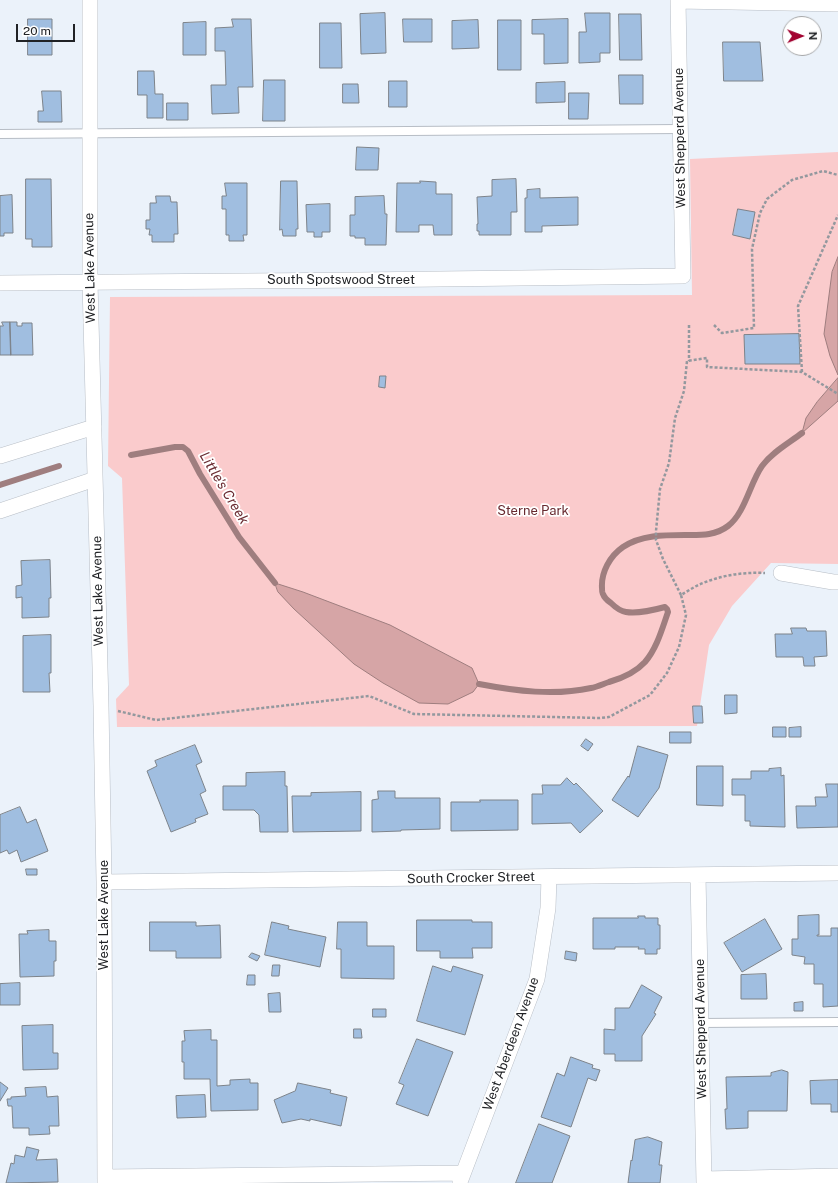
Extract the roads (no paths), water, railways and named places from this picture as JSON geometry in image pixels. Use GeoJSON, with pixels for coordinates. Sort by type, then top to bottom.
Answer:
{"type":"FeatureCollection","features":[{"type":"Feature","properties":{"kind":"street","name":"West Lake Avenue"},"geometry":{"type":"LineString","coordinates":[[90,0],[90,282],[104,882],[105,1180]]}},
{"type":"Feature","properties":{"kind":"street"},"geometry":{"type":"LineString","coordinates":[[678,0],[838,4]]}},
{"type":"Feature","properties":{"kind":"street","name":"West Shepperd Avenue"},"geometry":{"type":"LineString","coordinates":[[678,0],[683,276]]}},
{"type":"Feature","properties":{"kind":"street","name":"South Spotswood Street"},"geometry":{"type":"LineString","coordinates":[[0,283],[284,280],[369,281],[683,276]]}},
{"type":"Feature","properties":{"kind":"street"},"geometry":{"type":"LineString","coordinates":[[0,456],[94,427]]}},
{"type":"Feature","properties":{"kind":"street"},"geometry":{"type":"LineString","coordinates":[[0,511],[95,479]]}},
{"type":"Feature","properties":{"kind":"street"},"geometry":{"type":"LineString","coordinates":[[781,573],[838,582]]}},
{"type":"Feature","properties":{"kind":"street","name":"South Crocker Street"},"geometry":{"type":"LineString","coordinates":[[104,882],[838,874]]}},
{"type":"Feature","properties":{"kind":"street","name":"West Shepperd Avenue"},"geometry":{"type":"LineString","coordinates":[[698,875],[704,1181]]}},
{"type":"Feature","properties":{"kind":"street","name":"West Aberdeen Avenue"},"geometry":{"type":"LineString","coordinates":[[461,1178],[537,979],[548,908],[549,877]]}},
{"type":"Feature","properties":{"kind":"street"},"geometry":{"type":"LineString","coordinates":[[704,1181],[838,1176]]}},
{"type":"Feature","properties":{"kind":"street"},"geometry":{"type":"LineString","coordinates":[[105,1180],[461,1178]]}},
{"type":"Feature","properties":{"kind":"lane"},"geometry":{"type":"LineString","coordinates":[[0,134],[90,132],[680,128]]}},
{"type":"Feature","properties":{"kind":"lane"},"geometry":{"type":"LineString","coordinates":[[701,1023],[838,1022]]}},
{"type":"Feature","properties":{"kind":"waterway","name":"Little's Creek"},"geometry":{"type":"LineString","coordinates":[[479,684],[535,692],[563,692],[596,687],[624,677],[637,669],[645,662],[653,651],[668,612],[665,607],[640,612],[626,612],[618,609],[605,598],[602,593],[602,582],[605,570],[610,560],[623,547],[637,540],[661,536],[707,534],[718,532],[728,526],[739,514],[762,466],[776,452],[802,433]]}},
{"type":"Feature","properties":{"kind":"waterway","name":"Little's Creek"},"geometry":{"type":"LineString","coordinates":[[131,455],[175,447],[183,447],[188,451],[200,474],[239,537],[275,583]]}},
{"type":"Feature","properties":{"kind":"waterway","name":"Little's Creek"},"geometry":{"type":"LineString","coordinates":[[0,485],[59,466]]}},
{"type":"Feature","properties":{"kind":"park label","name":"Sterne Park"},"geometry":{"type":"Point","coordinates":[533,511]}}]}
